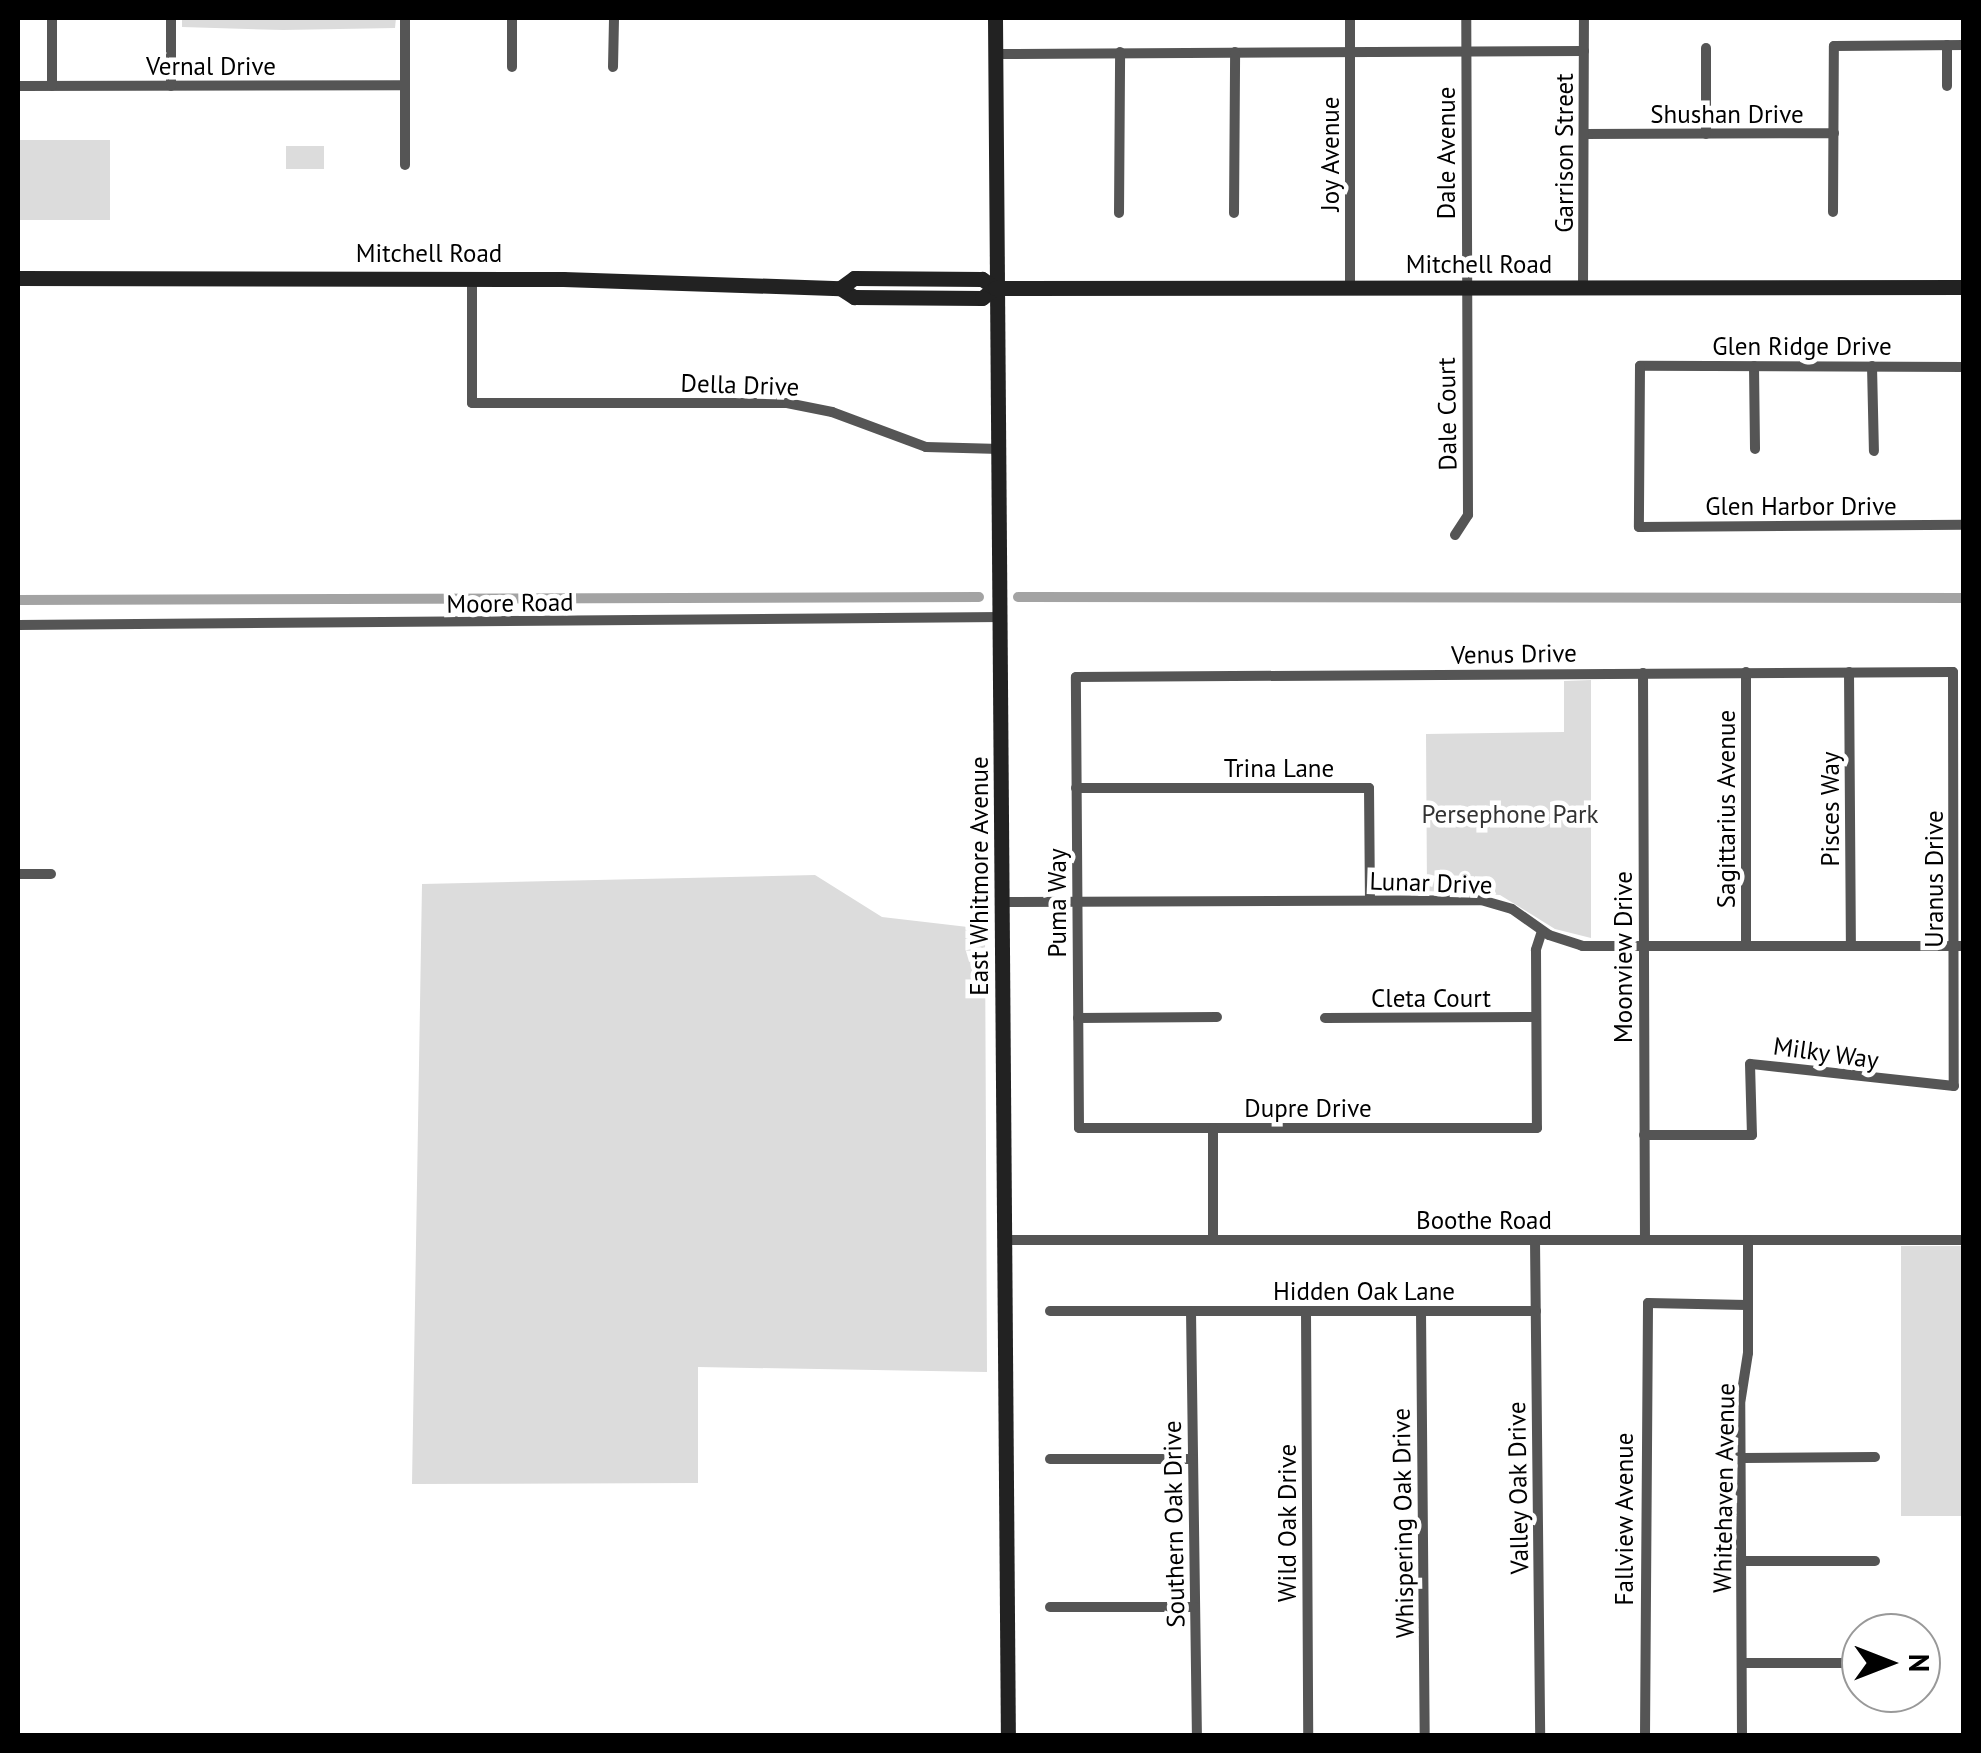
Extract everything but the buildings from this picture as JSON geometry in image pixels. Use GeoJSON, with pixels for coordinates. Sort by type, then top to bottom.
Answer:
{"type":"FeatureCollection","features":[{"type":"Feature","properties":{"kind":"main road","name":"East Whitmore Avenue"},"geometry":{"type":"LineString","coordinates":[[995,18],[995,288],[1004,617],[1008,1736]]}},
{"type":"Feature","properties":{"kind":"main road","name":"Mitchell Road"},"geometry":{"type":"LineString","coordinates":[[18,278],[472,277],[840,288],[854,298],[982,298],[995,288],[1964,287]]}},
{"type":"Feature","properties":{"kind":"street"},"geometry":{"type":"LineString","coordinates":[[52,18],[52,86]]}},
{"type":"Feature","properties":{"kind":"street"},"geometry":{"type":"LineString","coordinates":[[171,86],[172,18]]}},
{"type":"Feature","properties":{"kind":"street"},"geometry":{"type":"LineString","coordinates":[[405,165],[406,18]]}},
{"type":"Feature","properties":{"kind":"street"},"geometry":{"type":"LineString","coordinates":[[512,18],[512,67]]}},
{"type":"Feature","properties":{"kind":"street"},"geometry":{"type":"LineString","coordinates":[[613,67],[614,18]]}},
{"type":"Feature","properties":{"kind":"street","name":"Joy Avenue"},"geometry":{"type":"LineString","coordinates":[[1350,18],[1350,290]]}},
{"type":"Feature","properties":{"kind":"street","name":"Dale Avenue"},"geometry":{"type":"LineString","coordinates":[[1466,18],[1466,289]]}},
{"type":"Feature","properties":{"kind":"street","name":"Garrison Street"},"geometry":{"type":"LineString","coordinates":[[1584,18],[1584,289]]}},
{"type":"Feature","properties":{"kind":"street"},"geometry":{"type":"LineString","coordinates":[[1947,45],[1947,86]]}},
{"type":"Feature","properties":{"kind":"street","name":"Shushan Drive"},"geometry":{"type":"LineString","coordinates":[[1584,134],[1834,133],[1834,46],[1964,45]]}},
{"type":"Feature","properties":{"kind":"street"},"geometry":{"type":"LineString","coordinates":[[1706,48],[1706,134]]}},
{"type":"Feature","properties":{"kind":"street"},"geometry":{"type":"LineString","coordinates":[[1120,52],[1120,213]]}},
{"type":"Feature","properties":{"kind":"street"},"geometry":{"type":"LineString","coordinates":[[1234,214],[1236,52]]}},
{"type":"Feature","properties":{"kind":"street"},"geometry":{"type":"LineString","coordinates":[[995,54],[1584,52]]}},
{"type":"Feature","properties":{"kind":"street","name":"Vernal Drive"},"geometry":{"type":"LineString","coordinates":[[18,86],[405,85]]}},
{"type":"Feature","properties":{"kind":"street"},"geometry":{"type":"LineString","coordinates":[[1833,212],[1834,133]]}},
{"type":"Feature","properties":{"kind":"street","name":"Della Drive"},"geometry":{"type":"LineString","coordinates":[[472,277],[472,403],[787,403],[832,412],[926,447],[1000,449]]}},
{"type":"Feature","properties":{"kind":"street","name":"Dale Court"},"geometry":{"type":"LineString","coordinates":[[1456,536],[1468,515],[1466,289]]}},
{"type":"Feature","properties":{"kind":"street","name":"Glen Ridge Drive"},"geometry":{"type":"LineString","coordinates":[[1640,527],[1640,366],[1964,366]]}},
{"type":"Feature","properties":{"kind":"street"},"geometry":{"type":"LineString","coordinates":[[1754,366],[1755,449]]}},
{"type":"Feature","properties":{"kind":"street"},"geometry":{"type":"LineString","coordinates":[[1872,366],[1874,451]]}},
{"type":"Feature","properties":{"kind":"street","name":"Glen Harbor Drive"},"geometry":{"type":"LineString","coordinates":[[1640,527],[1964,525]]}},
{"type":"Feature","properties":{"kind":"street","name":"Moore Road"},"geometry":{"type":"LineString","coordinates":[[18,625],[1004,617]]}},
{"type":"Feature","properties":{"kind":"street","name":"Sagittarius Avenue"},"geometry":{"type":"LineString","coordinates":[[1746,672],[1746,946]]}},
{"type":"Feature","properties":{"kind":"street","name":"Pisces Way"},"geometry":{"type":"LineString","coordinates":[[1849,672],[1851,946]]}},
{"type":"Feature","properties":{"kind":"street","name":"Venus Drive"},"geometry":{"type":"LineString","coordinates":[[1076,677],[1953,672]]}},
{"type":"Feature","properties":{"kind":"street","name":"Uranus Drive"},"geometry":{"type":"LineString","coordinates":[[1953,672],[1959,946],[1954,1086]]}},
{"type":"Feature","properties":{"kind":"street","name":"Moonview Drive"},"geometry":{"type":"LineString","coordinates":[[1642,673],[1645,1240]]}},
{"type":"Feature","properties":{"kind":"street","name":"Puma Way"},"geometry":{"type":"LineString","coordinates":[[1076,677],[1078,1128]]}},
{"type":"Feature","properties":{"kind":"street","name":"Trina Lane"},"geometry":{"type":"LineString","coordinates":[[1076,788],[1369,788],[1370,900]]}},
{"type":"Feature","properties":{"kind":"street"},"geometry":{"type":"LineString","coordinates":[[18,874],[51,874]]}},
{"type":"Feature","properties":{"kind":"street","name":"Lunar Drive"},"geometry":{"type":"LineString","coordinates":[[1005,902],[1485,900],[1512,908],[1542,931],[1574,945],[1959,946]]}},
{"type":"Feature","properties":{"kind":"street"},"geometry":{"type":"LineString","coordinates":[[1536,1017],[1536,948],[1542,931]]}},
{"type":"Feature","properties":{"kind":"street"},"geometry":{"type":"LineString","coordinates":[[1078,1018],[1217,1017]]}},
{"type":"Feature","properties":{"kind":"street","name":"Cleta Court"},"geometry":{"type":"LineString","coordinates":[[1325,1018],[1536,1017]]}},
{"type":"Feature","properties":{"kind":"street","name":"Dupre Drive"},"geometry":{"type":"LineString","coordinates":[[1078,1128],[1537,1128],[1536,1017]]}},
{"type":"Feature","properties":{"kind":"street","name":"Milky Way"},"geometry":{"type":"LineString","coordinates":[[1644,1135],[1752,1135],[1750,1064],[1954,1086]]}},
{"type":"Feature","properties":{"kind":"street"},"geometry":{"type":"LineString","coordinates":[[1212,1128],[1213,1240]]}},
{"type":"Feature","properties":{"kind":"street","name":"Boothe Road"},"geometry":{"type":"LineString","coordinates":[[1005,1240],[1964,1240]]}},
{"type":"Feature","properties":{"kind":"street","name":"Valley Oak Drive"},"geometry":{"type":"LineString","coordinates":[[1535,1240],[1540,1736]]}},
{"type":"Feature","properties":{"kind":"street","name":"Whitehaven Avenue"},"geometry":{"type":"LineString","coordinates":[[1742,1736],[1742,1458],[1748,1240]]}},
{"type":"Feature","properties":{"kind":"street","name":"Fallview Avenue"},"geometry":{"type":"LineString","coordinates":[[1645,1736],[1648,1303],[1748,1305]]}},
{"type":"Feature","properties":{"kind":"street","name":"Southern Oak Drive"},"geometry":{"type":"LineString","coordinates":[[1192,1311],[1196,1736]]}},
{"type":"Feature","properties":{"kind":"street","name":"Wild Oak Drive"},"geometry":{"type":"LineString","coordinates":[[1306,1311],[1308,1736]]}},
{"type":"Feature","properties":{"kind":"street","name":"Whispering Oak Drive"},"geometry":{"type":"LineString","coordinates":[[1420,1311],[1425,1736]]}},
{"type":"Feature","properties":{"kind":"street","name":"Hidden Oak Lane"},"geometry":{"type":"LineString","coordinates":[[1050,1312],[1536,1311]]}},
{"type":"Feature","properties":{"kind":"street"},"geometry":{"type":"LineString","coordinates":[[1742,1458],[1875,1457]]}},
{"type":"Feature","properties":{"kind":"street"},"geometry":{"type":"LineString","coordinates":[[1050,1459],[1193,1459]]}},
{"type":"Feature","properties":{"kind":"street"},"geometry":{"type":"LineString","coordinates":[[1743,1561],[1875,1561]]}},
{"type":"Feature","properties":{"kind":"street"},"geometry":{"type":"LineString","coordinates":[[1050,1607],[1195,1607]]}},
{"type":"Feature","properties":{"kind":"street"},"geometry":{"type":"LineString","coordinates":[[1742,1663],[1841,1663]]}},
{"type":"Feature","properties":{"kind":"green space"},"geometry":{"type":"Polygon","coordinates":[[[182,18],[396,18],[395,28],[283,30],[182,27],[182,18]]]}},
{"type":"Feature","properties":{"kind":"green space"},"geometry":{"type":"Polygon","coordinates":[[[18,140],[110,140],[110,220],[18,220],[18,140]]]}},
{"type":"Feature","properties":{"kind":"green space"},"geometry":{"type":"Polygon","coordinates":[[[286,146],[324,146],[324,169],[286,169],[286,146]]]}},
{"type":"Feature","properties":{"kind":"green space","name":"Persephone Park"},"geometry":{"type":"Polygon","coordinates":[[[1591,680],[1591,938],[1555,929],[1500,895],[1427,891],[1426,734],[1564,732],[1564,681],[1591,680]]]}},
{"type":"Feature","properties":{"kind":"green space"},"geometry":{"type":"Polygon","coordinates":[[[815,875],[882,917],[985,929],[987,1372],[698,1367],[698,1483],[412,1484],[422,884],[815,875]]]}},
{"type":"Feature","properties":{"kind":"green space"},"geometry":{"type":"Polygon","coordinates":[[[1901,1246],[1963,1246],[1963,1516],[1901,1516],[1901,1246]]]}},
{"type":"Feature","properties":{"kind":"waterway"},"geometry":{"type":"LineString","coordinates":[[18,600],[979,597]]}},
{"type":"Feature","properties":{"kind":"waterway"},"geometry":{"type":"LineString","coordinates":[[1018,597],[1964,598]]}}]}
